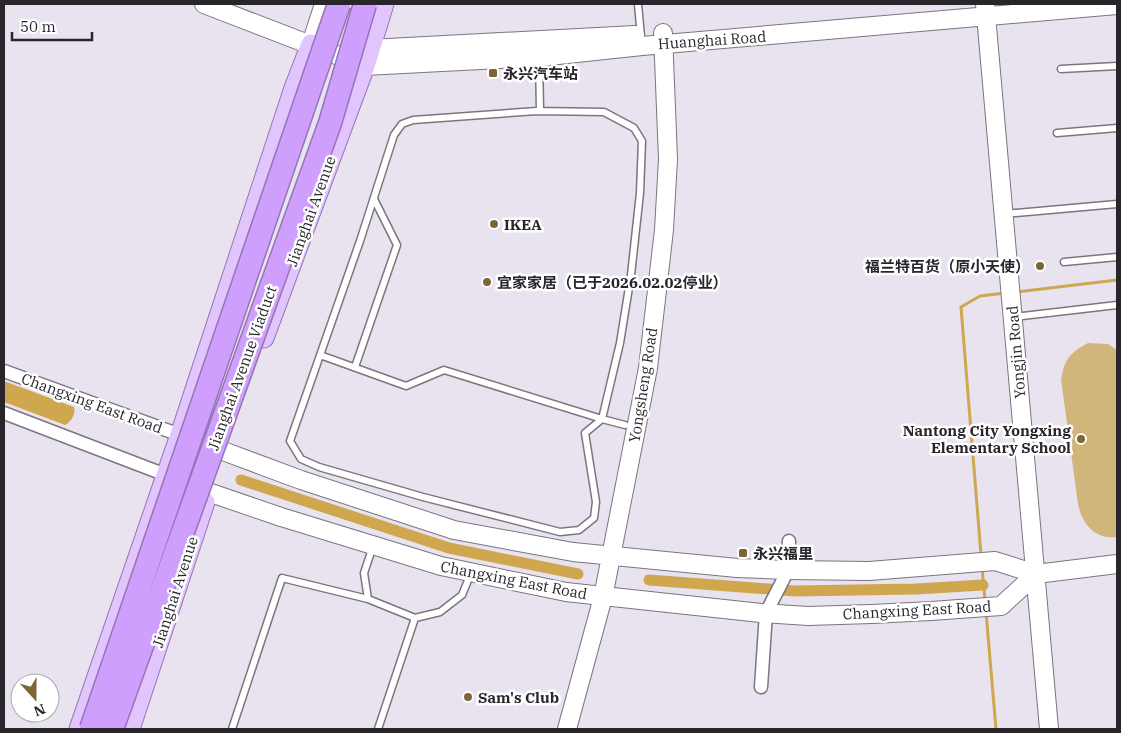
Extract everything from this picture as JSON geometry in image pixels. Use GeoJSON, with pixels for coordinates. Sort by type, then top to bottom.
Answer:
{"type":"FeatureCollection","features":[{"type":"Feature","properties":{"kind":"highway","name":"Jianghai Avenue Viaduct"},"geometry":{"type":"LineString","coordinates":[[91,729],[340,4]]}},
{"type":"Feature","properties":{"kind":"highway","name":"Jianghai Avenue Viaduct"},"geometry":{"type":"LineString","coordinates":[[112,729],[330,124],[366,4]]}},
{"type":"Feature","properties":{"kind":"main road","name":"Jianghai Avenue"},"geometry":{"type":"LineString","coordinates":[[130,729],[208,492],[367,58],[384,4]]}},
{"type":"Feature","properties":{"kind":"main road"},"geometry":{"type":"LineString","coordinates":[[79,729],[180,434],[294,88],[311,44]]}},
{"type":"Feature","properties":{"kind":"street","name":"Huanghai Road"},"geometry":{"type":"LineString","coordinates":[[204,4],[311,44],[367,58],[539,57],[642,40]]}},
{"type":"Feature","properties":{"kind":"street"},"geometry":{"type":"LineString","coordinates":[[311,44],[324,4]]}},
{"type":"Feature","properties":{"kind":"street","name":"Huanghai Road"},"geometry":{"type":"LineString","coordinates":[[367,58],[663,39],[1022,4]]}},
{"type":"Feature","properties":{"kind":"street","name":"Huanghai Road"},"geometry":{"type":"LineString","coordinates":[[986,9],[1117,5]]}},
{"type":"Feature","properties":{"kind":"street","name":"Yongjin Road"},"geometry":{"type":"LineString","coordinates":[[986,9],[1049,729]]}},
{"type":"Feature","properties":{"kind":"street","name":"Yongsheng Road"},"geometry":{"type":"LineString","coordinates":[[567,729],[603,597],[648,368],[664,230],[668,159],[663,39]]}},
{"type":"Feature","properties":{"kind":"street","name":"Changxing East Road"},"geometry":{"type":"LineString","coordinates":[[4,371],[180,434]]}},
{"type":"Feature","properties":{"kind":"street"},"geometry":{"type":"LineString","coordinates":[[4,414],[166,475]]}},
{"type":"Feature","properties":{"kind":"street"},"geometry":{"type":"LineString","coordinates":[[223,451],[301,480],[454,530],[573,552],[718,566],[788,570],[869,571],[995,561],[1036,574],[1117,564]]}},
{"type":"Feature","properties":{"kind":"street","name":"Changxing East Road"},"geometry":{"type":"LineString","coordinates":[[208,492],[441,566],[566,592],[603,597],[808,616],[931,611],[1001,606],[1036,574]]}},
{"type":"Feature","properties":{"kind":"street"},"geometry":{"type":"LineString","coordinates":[[761,688],[766,613],[788,570],[789,541]]}},
{"type":"Feature","properties":{"kind":"lane"},"geometry":{"type":"LineString","coordinates":[[638,4],[642,40]]}},
{"type":"Feature","properties":{"kind":"lane"},"geometry":{"type":"LineString","coordinates":[[539,57],[540,111]]}},
{"type":"Feature","properties":{"kind":"lane"},"geometry":{"type":"LineString","coordinates":[[1061,69],[1117,66]]}},
{"type":"Feature","properties":{"kind":"lane"},"geometry":{"type":"LineString","coordinates":[[540,111],[604,112],[634,128],[642,141],[640,193],[631,275],[620,343],[602,419],[585,433],[596,502],[594,518],[579,530],[560,532],[373,484],[300,459],[290,441],[374,199],[394,135],[402,124],[413,120],[540,111]]}},
{"type":"Feature","properties":{"kind":"lane"},"geometry":{"type":"LineString","coordinates":[[1057,133],[1117,128]]}},
{"type":"Feature","properties":{"kind":"lane"},"geometry":{"type":"LineString","coordinates":[[355,367],[397,245],[374,199]]}},
{"type":"Feature","properties":{"kind":"lane"},"geometry":{"type":"LineString","coordinates":[[1004,214],[1117,204]]}},
{"type":"Feature","properties":{"kind":"lane"},"geometry":{"type":"LineString","coordinates":[[1064,262],[1117,257]]}},
{"type":"Feature","properties":{"kind":"lane"},"geometry":{"type":"LineString","coordinates":[[1013,313],[1117,305]]}},
{"type":"Feature","properties":{"kind":"lane"},"geometry":{"type":"LineString","coordinates":[[320,355],[406,386],[444,370],[625,425]]}},
{"type":"Feature","properties":{"kind":"lane"},"geometry":{"type":"LineString","coordinates":[[368,599],[364,573],[373,545]]}},
{"type":"Feature","properties":{"kind":"lane"},"geometry":{"type":"LineString","coordinates":[[232,729],[282,578],[368,599],[415,618],[440,612],[462,595],[471,572]]}},
{"type":"Feature","properties":{"kind":"lane"},"geometry":{"type":"LineString","coordinates":[[378,729],[415,618]]}},
{"type":"Feature","properties":{"kind":"shaded area"},"geometry":{"type":"Polygon","coordinates":[[[1088,343],[1108,344],[1117,350],[1117,537],[1102,536],[1091,529],[1086,524],[1078,504],[1061,379],[1064,366],[1069,357],[1088,343]]]}},
{"type":"Feature","properties":{"kind":"shaded area"},"geometry":{"type":"Polygon","coordinates":[[[4,381],[74,407],[72,418],[65,425],[4,402],[4,381]]]}},
{"type":"Feature","properties":{"kind":"waterway"},"geometry":{"type":"LineString","coordinates":[[1016,292],[1117,280]]}},
{"type":"Feature","properties":{"kind":"waterway"},"geometry":{"type":"LineString","coordinates":[[981,555],[961,307],[980,296],[1005,293]]}},
{"type":"Feature","properties":{"kind":"waterway"},"geometry":{"type":"LineString","coordinates":[[241,480],[449,548],[578,574]]}},
{"type":"Feature","properties":{"kind":"waterway"},"geometry":{"type":"LineString","coordinates":[[982,567],[985,600]]}},
{"type":"Feature","properties":{"kind":"waterway"},"geometry":{"type":"LineString","coordinates":[[649,580],[795,591],[916,589],[983,585]]}},
{"type":"Feature","properties":{"kind":"waterway"},"geometry":{"type":"LineString","coordinates":[[986,612],[996,729]]}},
{"type":"Feature","properties":{"kind":"place","name":"永兴汽车站"},"geometry":{"type":"Point","coordinates":[493,73]}},
{"type":"Feature","properties":{"kind":"place","name":"IKEA"},"geometry":{"type":"Point","coordinates":[494,224]}},
{"type":"Feature","properties":{"kind":"place","name":"福兰特百货（原小天使）"},"geometry":{"type":"Point","coordinates":[1040,266]}},
{"type":"Feature","properties":{"kind":"place","name":"宜家家居（已于2026.02.02停业）"},"geometry":{"type":"Point","coordinates":[487,282]}},
{"type":"Feature","properties":{"kind":"place","name":"Nantong City Yongxing Elementary School"},"geometry":{"type":"Point","coordinates":[1081,439]}},
{"type":"Feature","properties":{"kind":"place","name":"永兴福里"},"geometry":{"type":"Point","coordinates":[743,553]}},
{"type":"Feature","properties":{"kind":"place","name":"Sam's Club"},"geometry":{"type":"Point","coordinates":[468,697]}}]}
